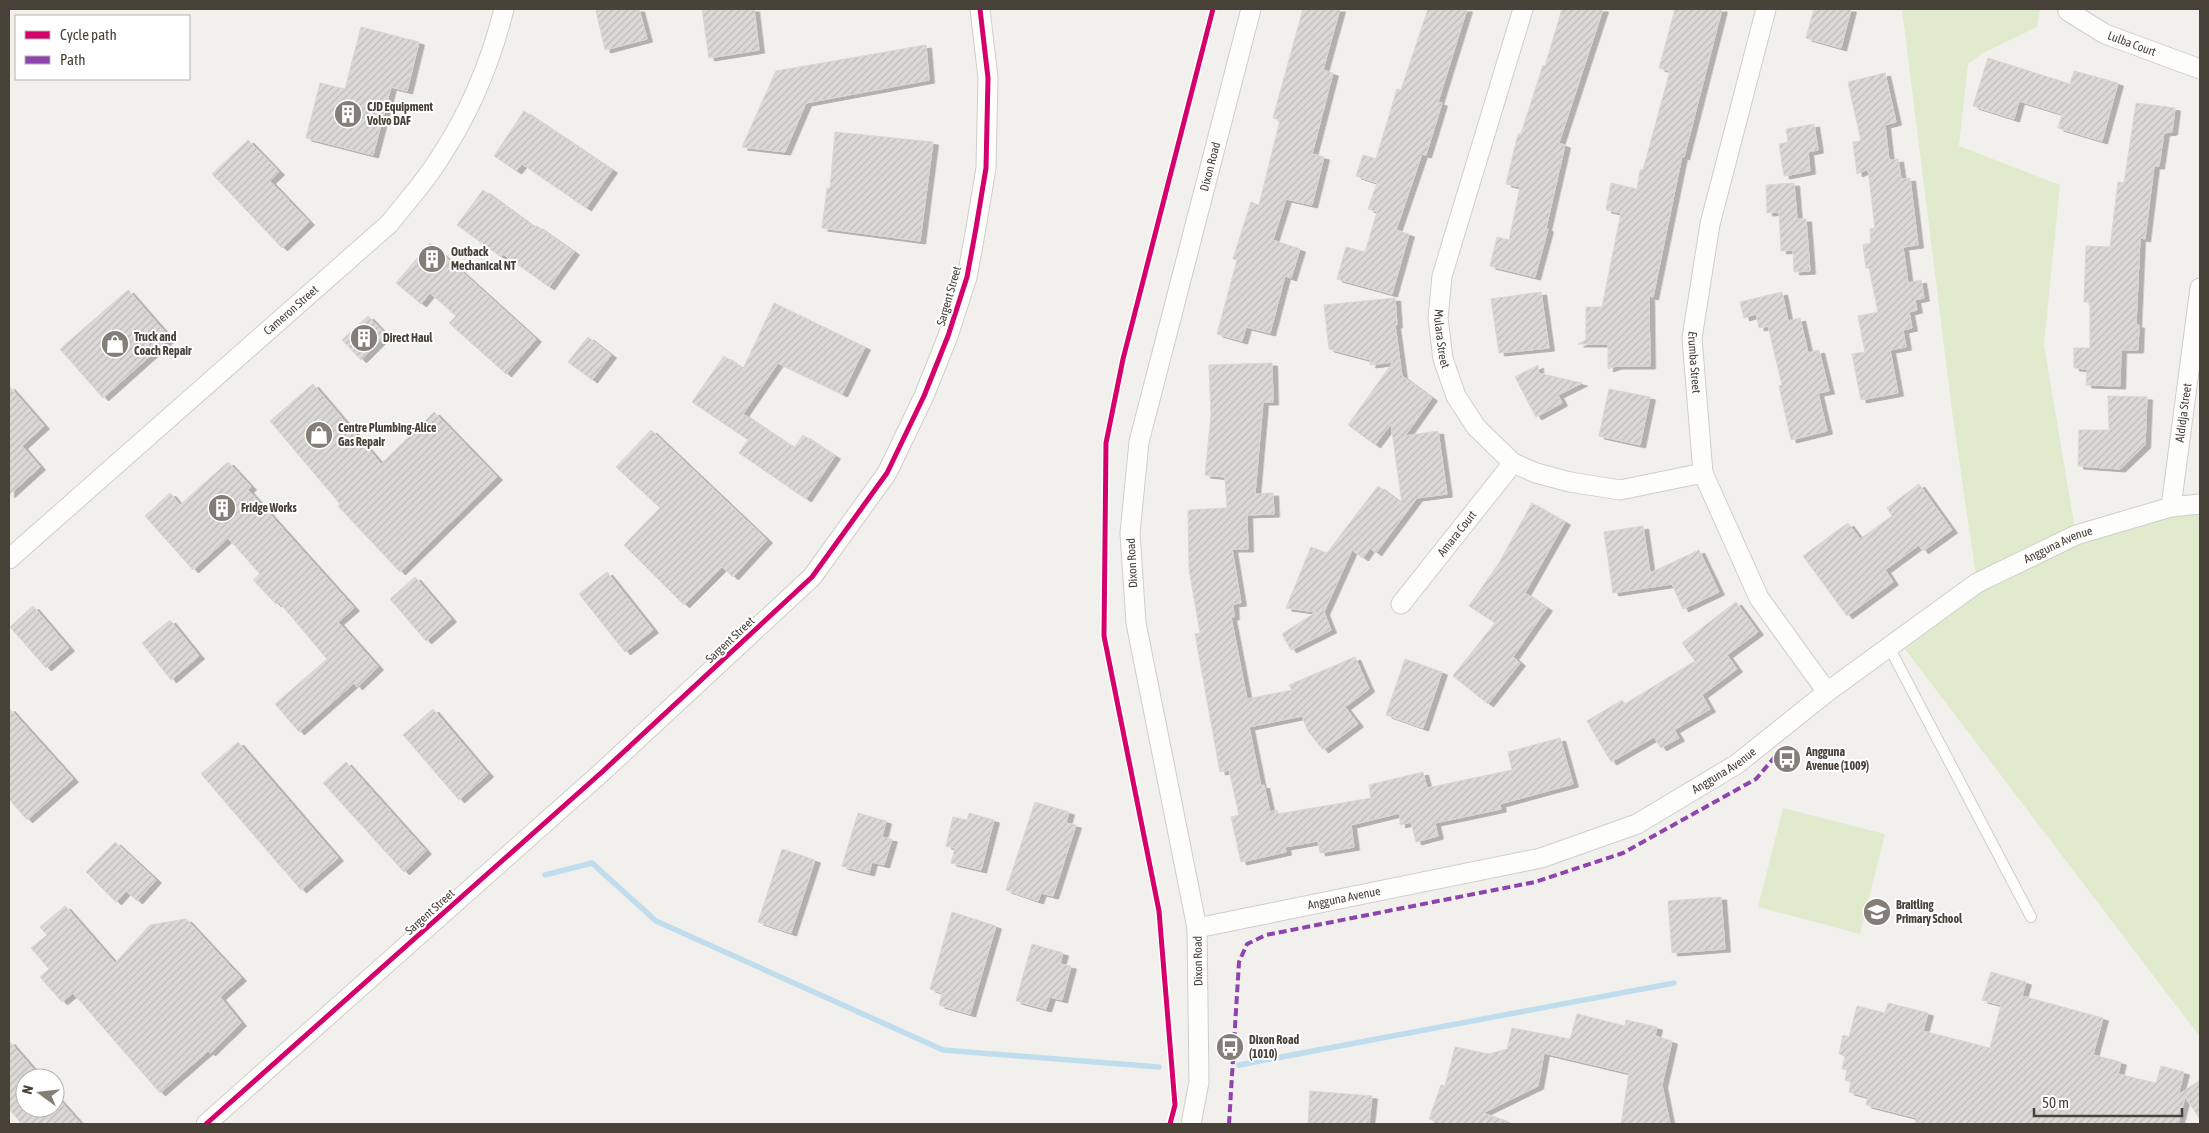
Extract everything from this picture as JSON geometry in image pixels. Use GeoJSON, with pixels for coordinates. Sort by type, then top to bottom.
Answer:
{"type":"FeatureCollection","features":[{"type":"Feature","properties":{"kind":"street","name":"Cameron Street"},"geometry":{"type":"LineString","coordinates":[[9,559],[390,222],[439,160],[467,108],[497,38],[504,9]]}},
{"type":"Feature","properties":{"kind":"street","name":"Sargent Street"},"geometry":{"type":"LineString","coordinates":[[206,1124],[602,772],[812,578],[887,473],[924,396],[948,336],[966,277],[976,228],[986,168],[988,78],[980,9]]}},
{"type":"Feature","properties":{"kind":"street","name":"Dixon Road"},"geometry":{"type":"LineString","coordinates":[[1190,1124],[1199,1082],[1197,928],[1136,623],[1130,533],[1139,442],[1251,9]]}},
{"type":"Feature","properties":{"kind":"street","name":"Mulara Street"},"geometry":{"type":"LineString","coordinates":[[1523,9],[1442,276],[1438,318],[1443,359],[1456,396],[1476,427],[1513,462],[1536,473],[1570,482],[1620,490],[1703,473]]}},
{"type":"Feature","properties":{"kind":"street","name":"Erumba Street"},"geometry":{"type":"LineString","coordinates":[[1766,9],[1710,224],[1692,338],[1703,473],[1759,598],[1827,692]]}},
{"type":"Feature","properties":{"kind":"street","name":"Lulba Court"},"geometry":{"type":"LineString","coordinates":[[2068,11],[2105,34],[2200,69]]}},
{"type":"Feature","properties":{"kind":"street","name":"Aldidja Street"},"geometry":{"type":"LineString","coordinates":[[2172,507],[2200,288]]}},
{"type":"Feature","properties":{"kind":"street","name":"Amara Court"},"geometry":{"type":"LineString","coordinates":[[1401,604],[1513,462]]}},
{"type":"Feature","properties":{"kind":"street","name":"Angguna Avenue"},"geometry":{"type":"LineString","coordinates":[[1197,928],[1540,858],[1637,824],[1737,764],[1827,692],[1977,583],[2076,535],[2172,507],[2200,504]]}},
{"type":"Feature","properties":{"kind":"lane"},"geometry":{"type":"LineString","coordinates":[[1889,647],[2032,917]]}},
{"type":"Feature","properties":{"kind":"green space"},"geometry":{"type":"Polygon","coordinates":[[[1902,9],[2040,10],[2037,27],[1983,53],[1968,64],[1959,146],[2060,185],[2044,345],[2076,535],[2200,504],[2200,1037],[1898,640],[1977,583],[1953,418],[1902,9]]]}},
{"type":"Feature","properties":{"kind":"green space"},"geometry":{"type":"Polygon","coordinates":[[[1783,808],[1885,834],[1860,934],[1758,907],[1783,808]]]}},
{"type":"Feature","properties":{"kind":"building"},"geometry":{"type":"Polygon","coordinates":[[[605,9],[639,9],[647,39],[605,50],[596,11],[605,9]]]}},
{"type":"Feature","properties":{"kind":"building"},"geometry":{"type":"Polygon","coordinates":[[[702,9],[754,9],[759,50],[709,58],[702,9]]]}},
{"type":"Feature","properties":{"kind":"building"},"geometry":{"type":"Polygon","coordinates":[[[1303,9],[1340,9],[1323,70],[1333,73],[1312,154],[1324,157],[1312,205],[1286,199],[1273,240],[1300,249],[1291,278],[1285,276],[1270,333],[1246,327],[1242,341],[1217,334],[1237,260],[1233,259],[1251,202],[1259,205],[1280,120],[1273,118],[1303,9]]]}},
{"type":"Feature","properties":{"kind":"building"},"geometry":{"type":"Polygon","coordinates":[[[1428,9],[1467,9],[1438,102],[1442,103],[1426,155],[1422,154],[1396,230],[1409,234],[1392,294],[1337,279],[1346,247],[1365,252],[1377,212],[1368,209],[1377,183],[1356,176],[1363,155],[1376,159],[1397,89],[1401,90],[1428,9]]]}},
{"type":"Feature","properties":{"kind":"building"},"geometry":{"type":"Polygon","coordinates":[[[1562,9],[1603,9],[1559,143],[1565,145],[1546,228],[1548,229],[1535,277],[1490,266],[1497,237],[1509,240],[1520,187],[1506,184],[1518,134],[1521,134],[1543,65],[1545,66],[1562,9]]]}},
{"type":"Feature","properties":{"kind":"building"},"geometry":{"type":"Polygon","coordinates":[[[1675,9],[1722,9],[1684,157],[1682,156],[1653,297],[1649,296],[1650,366],[1616,366],[1608,369],[1608,344],[1578,344],[1586,340],[1586,307],[1602,307],[1621,213],[1606,210],[1611,183],[1637,189],[1640,170],[1643,170],[1670,71],[1659,68],[1675,9]]]}},
{"type":"Feature","properties":{"kind":"building"},"geometry":{"type":"Polygon","coordinates":[[[1814,9],[1851,9],[1841,48],[1806,38],[1814,9]]]}},
{"type":"Feature","properties":{"kind":"building","name":"CJD Equipment Volvo DAF"},"geometry":{"type":"Polygon","coordinates":[[[361,27],[419,42],[407,91],[391,87],[373,155],[306,138],[320,83],[345,89],[361,27]]]}},
{"type":"Feature","properties":{"kind":"building"},"geometry":{"type":"Polygon","coordinates":[[[926,45],[929,80],[806,103],[785,152],[742,147],[776,71],[926,45]]]}},
{"type":"Feature","properties":{"kind":"building"},"geometry":{"type":"Polygon","coordinates":[[[1988,58],[2070,84],[2074,71],[2118,83],[2102,141],[2058,128],[2062,114],[2019,101],[2014,119],[1973,106],[1988,58]]]}},
{"type":"Feature","properties":{"kind":"building"},"geometry":{"type":"Polygon","coordinates":[[[1885,73],[1896,122],[1885,125],[1889,160],[1898,159],[1901,179],[1910,178],[1918,245],[1903,247],[1908,283],[1921,280],[1924,298],[1915,300],[1917,310],[1909,312],[1912,328],[1903,330],[1906,347],[1890,350],[1898,393],[1861,400],[1852,354],[1865,352],[1858,316],[1878,312],[1869,268],[1866,268],[1863,245],[1871,243],[1870,229],[1875,228],[1868,169],[1857,174],[1853,142],[1861,141],[1848,82],[1885,73]]]}},
{"type":"Feature","properties":{"kind":"building"},"geometry":{"type":"Polygon","coordinates":[[[2136,103],[2175,108],[2172,132],[2164,133],[2159,166],[2154,166],[2145,239],[2140,238],[2136,325],[2139,325],[2138,350],[2121,350],[2120,386],[2086,385],[2087,369],[2074,368],[2074,348],[2090,348],[2090,302],[2084,302],[2086,246],[2110,247],[2118,182],[2124,183],[2136,103]]]}},
{"type":"Feature","properties":{"kind":"building"},"geometry":{"type":"Polygon","coordinates":[[[524,111],[612,170],[586,208],[522,164],[516,171],[494,156],[524,111]]]}},
{"type":"Feature","properties":{"kind":"building"},"geometry":{"type":"Polygon","coordinates":[[[1814,124],[1818,150],[1808,152],[1810,171],[1784,176],[1779,144],[1788,142],[1786,129],[1814,124]]]}},
{"type":"Feature","properties":{"kind":"building"},"geometry":{"type":"Polygon","coordinates":[[[835,132],[933,142],[920,241],[822,228],[827,188],[830,188],[835,132]]]}},
{"type":"Feature","properties":{"kind":"building"},"geometry":{"type":"Polygon","coordinates":[[[248,140],[279,172],[270,181],[309,222],[282,248],[212,174],[248,140]]]}},
{"type":"Feature","properties":{"kind":"building"},"geometry":{"type":"Polygon","coordinates":[[[1794,183],[1797,219],[1806,219],[1810,271],[1794,272],[1793,250],[1781,251],[1779,212],[1767,213],[1766,185],[1794,183]]]}},
{"type":"Feature","properties":{"kind":"building"},"geometry":{"type":"Polygon","coordinates":[[[483,190],[535,228],[537,226],[574,252],[549,287],[503,254],[501,257],[457,225],[483,190]]]}},
{"type":"Feature","properties":{"kind":"building"},"geometry":{"type":"Polygon","coordinates":[[[430,243],[536,339],[506,374],[449,323],[456,316],[430,293],[421,304],[396,283],[430,243]]]}},
{"type":"Feature","properties":{"kind":"building","name":"Truck and Coach Repair"},"geometry":{"type":"Polygon","coordinates":[[[128,290],[170,338],[103,398],[60,349],[128,290]]]}},
{"type":"Feature","properties":{"kind":"building"},"geometry":{"type":"Polygon","coordinates":[[[1541,292],[1549,348],[1499,353],[1491,299],[1541,292]]]}},
{"type":"Feature","properties":{"kind":"building"},"geometry":{"type":"Polygon","coordinates":[[[1782,292],[1788,321],[1800,318],[1808,353],[1819,350],[1829,391],[1818,393],[1827,431],[1791,440],[1779,386],[1782,385],[1768,326],[1759,328],[1756,314],[1744,318],[1740,302],[1782,292]]]}},
{"type":"Feature","properties":{"kind":"building"},"geometry":{"type":"Polygon","coordinates":[[[1395,298],[1397,325],[1395,325],[1402,376],[1432,398],[1405,436],[1438,431],[1447,494],[1417,498],[1376,553],[1370,548],[1363,558],[1352,550],[1324,612],[1331,630],[1291,650],[1282,634],[1316,612],[1286,608],[1311,547],[1327,553],[1378,486],[1402,504],[1391,424],[1375,445],[1348,425],[1393,362],[1370,365],[1371,360],[1329,349],[1324,305],[1395,298]]]}},
{"type":"Feature","properties":{"kind":"building"},"geometry":{"type":"Polygon","coordinates":[[[774,303],[865,347],[842,394],[778,363],[743,414],[794,448],[803,435],[835,456],[806,499],[739,453],[748,440],[692,402],[724,356],[743,369],[774,303]]]}},
{"type":"Feature","properties":{"kind":"building","name":"Direct Haul"},"geometry":{"type":"Polygon","coordinates":[[[368,316],[386,335],[361,360],[342,340],[368,316]]]}},
{"type":"Feature","properties":{"kind":"building"},"geometry":{"type":"Polygon","coordinates":[[[588,337],[611,355],[592,380],[568,362],[588,337]]]}},
{"type":"Feature","properties":{"kind":"building"},"geometry":{"type":"Polygon","coordinates":[[[1272,363],[1273,402],[1263,402],[1255,494],[1273,493],[1274,514],[1247,515],[1248,549],[1232,549],[1241,603],[1233,604],[1234,617],[1231,617],[1247,699],[1292,690],[1289,685],[1355,657],[1369,689],[1345,707],[1358,724],[1323,750],[1308,731],[1302,716],[1249,727],[1261,786],[1264,785],[1270,812],[1277,810],[1278,814],[1371,798],[1369,785],[1423,772],[1427,788],[1512,770],[1508,752],[1560,738],[1573,784],[1500,804],[1501,809],[1435,823],[1438,836],[1416,842],[1411,822],[1400,825],[1400,813],[1351,825],[1354,847],[1320,853],[1318,841],[1285,847],[1286,852],[1241,862],[1231,817],[1239,815],[1229,770],[1220,772],[1195,634],[1200,633],[1189,569],[1188,510],[1227,508],[1225,477],[1205,475],[1211,415],[1209,365],[1272,363]]]}},
{"type":"Feature","properties":{"kind":"building"},"geometry":{"type":"Polygon","coordinates":[[[1538,365],[1538,373],[1582,383],[1558,395],[1562,403],[1536,417],[1515,377],[1538,365]]]}},
{"type":"Feature","properties":{"kind":"building"},"geometry":{"type":"Polygon","coordinates":[[[313,384],[381,464],[434,412],[497,477],[400,572],[338,506],[340,504],[270,421],[313,384]]]}},
{"type":"Feature","properties":{"kind":"building"},"geometry":{"type":"Polygon","coordinates":[[[9,386],[44,426],[22,446],[40,467],[9,495],[9,386]]]}},
{"type":"Feature","properties":{"kind":"building"},"geometry":{"type":"Polygon","coordinates":[[[1609,389],[1650,397],[1640,445],[1599,436],[1609,389]]]}},
{"type":"Feature","properties":{"kind":"building"},"geometry":{"type":"Polygon","coordinates":[[[2108,396],[2147,397],[2145,445],[2120,469],[2078,466],[2079,430],[2109,430],[2108,396]]]}},
{"type":"Feature","properties":{"kind":"building"},"geometry":{"type":"Polygon","coordinates":[[[651,430],[767,540],[733,577],[722,567],[684,605],[624,545],[660,508],[616,467],[651,430]]]}},
{"type":"Feature","properties":{"kind":"building"},"geometry":{"type":"Polygon","coordinates":[[[228,462],[251,487],[248,490],[354,608],[338,622],[378,667],[357,687],[354,683],[299,732],[275,704],[327,659],[279,602],[276,604],[253,580],[260,574],[228,538],[193,570],[145,516],[170,493],[180,505],[228,462]]]}},
{"type":"Feature","properties":{"kind":"building"},"geometry":{"type":"Polygon","coordinates":[[[1919,484],[1952,530],[1923,551],[1919,545],[1885,570],[1893,582],[1847,616],[1803,556],[1848,523],[1860,539],[1892,516],[1887,508],[1919,484]]]}},
{"type":"Feature","properties":{"kind":"building"},"geometry":{"type":"Polygon","coordinates":[[[1532,503],[1565,522],[1525,593],[1547,608],[1513,657],[1520,663],[1488,704],[1453,676],[1495,623],[1469,606],[1499,563],[1532,503]]]}},
{"type":"Feature","properties":{"kind":"building"},"geometry":{"type":"Polygon","coordinates":[[[1643,526],[1650,573],[1699,550],[1719,592],[1683,609],[1672,584],[1613,593],[1604,532],[1643,526]]]}},
{"type":"Feature","properties":{"kind":"building"},"geometry":{"type":"Polygon","coordinates":[[[607,572],[653,630],[625,652],[579,594],[607,572]]]}},
{"type":"Feature","properties":{"kind":"building"},"geometry":{"type":"Polygon","coordinates":[[[415,577],[451,619],[426,641],[390,599],[415,577]]]}},
{"type":"Feature","properties":{"kind":"building"},"geometry":{"type":"Polygon","coordinates":[[[1736,602],[1758,632],[1727,655],[1737,669],[1702,695],[1710,709],[1674,730],[1679,738],[1661,748],[1654,737],[1611,762],[1587,721],[1622,700],[1625,704],[1695,661],[1682,643],[1736,602]]]}},
{"type":"Feature","properties":{"kind":"building"},"geometry":{"type":"Polygon","coordinates":[[[33,606],[69,648],[46,668],[10,627],[33,606]]]}},
{"type":"Feature","properties":{"kind":"building"},"geometry":{"type":"Polygon","coordinates":[[[170,620],[199,656],[171,680],[142,643],[170,620]]]}},
{"type":"Feature","properties":{"kind":"building"},"geometry":{"type":"Polygon","coordinates":[[[1405,659],[1442,672],[1423,728],[1386,715],[1405,659]]]}},
{"type":"Feature","properties":{"kind":"building"},"geometry":{"type":"Polygon","coordinates":[[[9,708],[73,779],[27,820],[9,799],[9,708]]]}},
{"type":"Feature","properties":{"kind":"building"},"geometry":{"type":"Polygon","coordinates":[[[433,709],[488,774],[459,800],[403,735],[433,709]]]}},
{"type":"Feature","properties":{"kind":"building"},"geometry":{"type":"Polygon","coordinates":[[[238,742],[338,858],[301,890],[201,774],[238,742]]]}},
{"type":"Feature","properties":{"kind":"building"},"geometry":{"type":"Polygon","coordinates":[[[346,762],[426,851],[404,872],[323,783],[346,762]]]}},
{"type":"Feature","properties":{"kind":"building"},"geometry":{"type":"Polygon","coordinates":[[[1035,802],[1069,812],[1066,823],[1076,825],[1053,896],[1041,893],[1038,901],[1006,890],[1035,802]]]}},
{"type":"Feature","properties":{"kind":"building"},"geometry":{"type":"Polygon","coordinates":[[[858,813],[886,821],[882,837],[892,839],[884,865],[872,862],[869,873],[842,866],[858,813]]]}},
{"type":"Feature","properties":{"kind":"building"},"geometry":{"type":"Polygon","coordinates":[[[969,813],[994,820],[981,870],[951,863],[955,848],[946,846],[953,817],[967,820],[969,813]]]}},
{"type":"Feature","properties":{"kind":"building"},"geometry":{"type":"Polygon","coordinates":[[[115,842],[156,880],[137,901],[126,891],[116,902],[86,872],[115,842]]]}},
{"type":"Feature","properties":{"kind":"building"},"geometry":{"type":"Polygon","coordinates":[[[782,849],[815,860],[791,933],[758,922],[782,849]]]}},
{"type":"Feature","properties":{"kind":"building"},"geometry":{"type":"Polygon","coordinates":[[[1721,897],[1725,949],[1672,953],[1668,901],[1721,897]]]}},
{"type":"Feature","properties":{"kind":"building"},"geometry":{"type":"Polygon","coordinates":[[[65,906],[115,963],[150,925],[186,919],[241,978],[220,997],[241,1023],[210,1053],[208,1051],[160,1093],[73,993],[62,1002],[40,977],[49,969],[31,948],[47,935],[40,927],[65,906]]]}},
{"type":"Feature","properties":{"kind":"building"},"geometry":{"type":"Polygon","coordinates":[[[952,912],[996,926],[970,1014],[939,1005],[942,993],[930,989],[952,912]]]}},
{"type":"Feature","properties":{"kind":"building"},"geometry":{"type":"Polygon","coordinates":[[[1032,944],[1063,953],[1060,964],[1071,966],[1062,1000],[1050,997],[1046,1009],[1016,1001],[1032,944]]]}},
{"type":"Feature","properties":{"kind":"building"},"geometry":{"type":"Polygon","coordinates":[[[1991,972],[2026,982],[2022,996],[2103,1018],[2093,1055],[2121,1062],[2118,1074],[2156,1083],[2161,1066],[2184,1072],[2178,1095],[2200,1080],[2200,1119],[2185,1097],[2178,1124],[1915,1124],[1917,1118],[1866,1105],[1868,1097],[1849,1092],[1851,1082],[1845,1080],[1847,1070],[1842,1069],[1845,1056],[1839,1054],[1843,1035],[1849,1037],[1857,1006],[1885,1013],[1888,1003],[1928,1013],[1923,1031],[1990,1048],[2001,1005],[1982,1000],[1991,972]]]}},
{"type":"Feature","properties":{"kind":"building"},"geometry":{"type":"Polygon","coordinates":[[[1577,1014],[1625,1026],[1626,1020],[1657,1027],[1655,1036],[1672,1041],[1662,1085],[1670,1124],[1621,1124],[1629,1073],[1544,1053],[1538,1086],[1483,1113],[1507,1121],[1506,1124],[1444,1124],[1429,1119],[1441,1085],[1445,1086],[1455,1047],[1489,1054],[1507,1049],[1512,1028],[1570,1039],[1577,1014]]]}},
{"type":"Feature","properties":{"kind":"building"},"geometry":{"type":"Polygon","coordinates":[[[9,1041],[32,1068],[15,1068],[15,1116],[9,1109],[9,1041]]]}},
{"type":"Feature","properties":{"kind":"building"},"geometry":{"type":"Polygon","coordinates":[[[1310,1091],[1372,1096],[1369,1124],[1308,1124],[1310,1091]]]}},
{"type":"Feature","properties":{"kind":"building"},"geometry":{"type":"Polygon","coordinates":[[[65,1106],[81,1124],[22,1124],[17,1118],[65,1118],[65,1106]]]}},
{"type":"Feature","properties":{"kind":"waterway"},"geometry":{"type":"LineString","coordinates":[[545,875],[592,863],[656,921],[943,1050],[1159,1067]]}},
{"type":"Feature","properties":{"kind":"waterway"},"geometry":{"type":"LineString","coordinates":[[1239,1065],[1674,983]]}},
{"type":"Feature","properties":{"kind":"marked path"},"geometry":{"type":"LineString","coordinates":[[1229,1124],[1239,962],[1247,944],[1266,935],[1535,882],[1623,853],[1756,779],[1779,752]]}},
{"type":"Feature","properties":{"kind":"cycle path"},"geometry":{"type":"LineString","coordinates":[[206,1124],[602,772],[812,577],[887,473],[924,396],[948,336],[967,277],[986,168],[988,78],[980,9]]}},
{"type":"Feature","properties":{"kind":"cycle path"},"geometry":{"type":"LineString","coordinates":[[1170,1124],[1175,1105],[1159,911],[1104,636],[1106,443],[1123,359],[1213,9]]}},
{"type":"Feature","properties":{"kind":"place","name":"CJD Equipment Volvo DAF"},"geometry":{"type":"Point","coordinates":[348,114]}},
{"type":"Feature","properties":{"kind":"place","name":"Outback Mechanical NT"},"geometry":{"type":"Point","coordinates":[432,259]}},
{"type":"Feature","properties":{"kind":"place","name":"Direct Haul"},"geometry":{"type":"Point","coordinates":[364,338]}},
{"type":"Feature","properties":{"kind":"place","name":"Truck and Coach Repair"},"geometry":{"type":"Point","coordinates":[115,344]}},
{"type":"Feature","properties":{"kind":"place","name":"Centre Plumbing-Alice Gas Repair"},"geometry":{"type":"Point","coordinates":[319,435]}},
{"type":"Feature","properties":{"kind":"place","name":"Fridge Works"},"geometry":{"type":"Point","coordinates":[222,508]}},
{"type":"Feature","properties":{"kind":"place","name":"Angguna Avenue (1009)"},"geometry":{"type":"Point","coordinates":[1787,759]}},
{"type":"Feature","properties":{"kind":"place","name":"Braitling Primary School"},"geometry":{"type":"Point","coordinates":[1877,912]}},
{"type":"Feature","properties":{"kind":"place","name":"Dixon Road (1010)"},"geometry":{"type":"Point","coordinates":[1230,1047]}}]}
